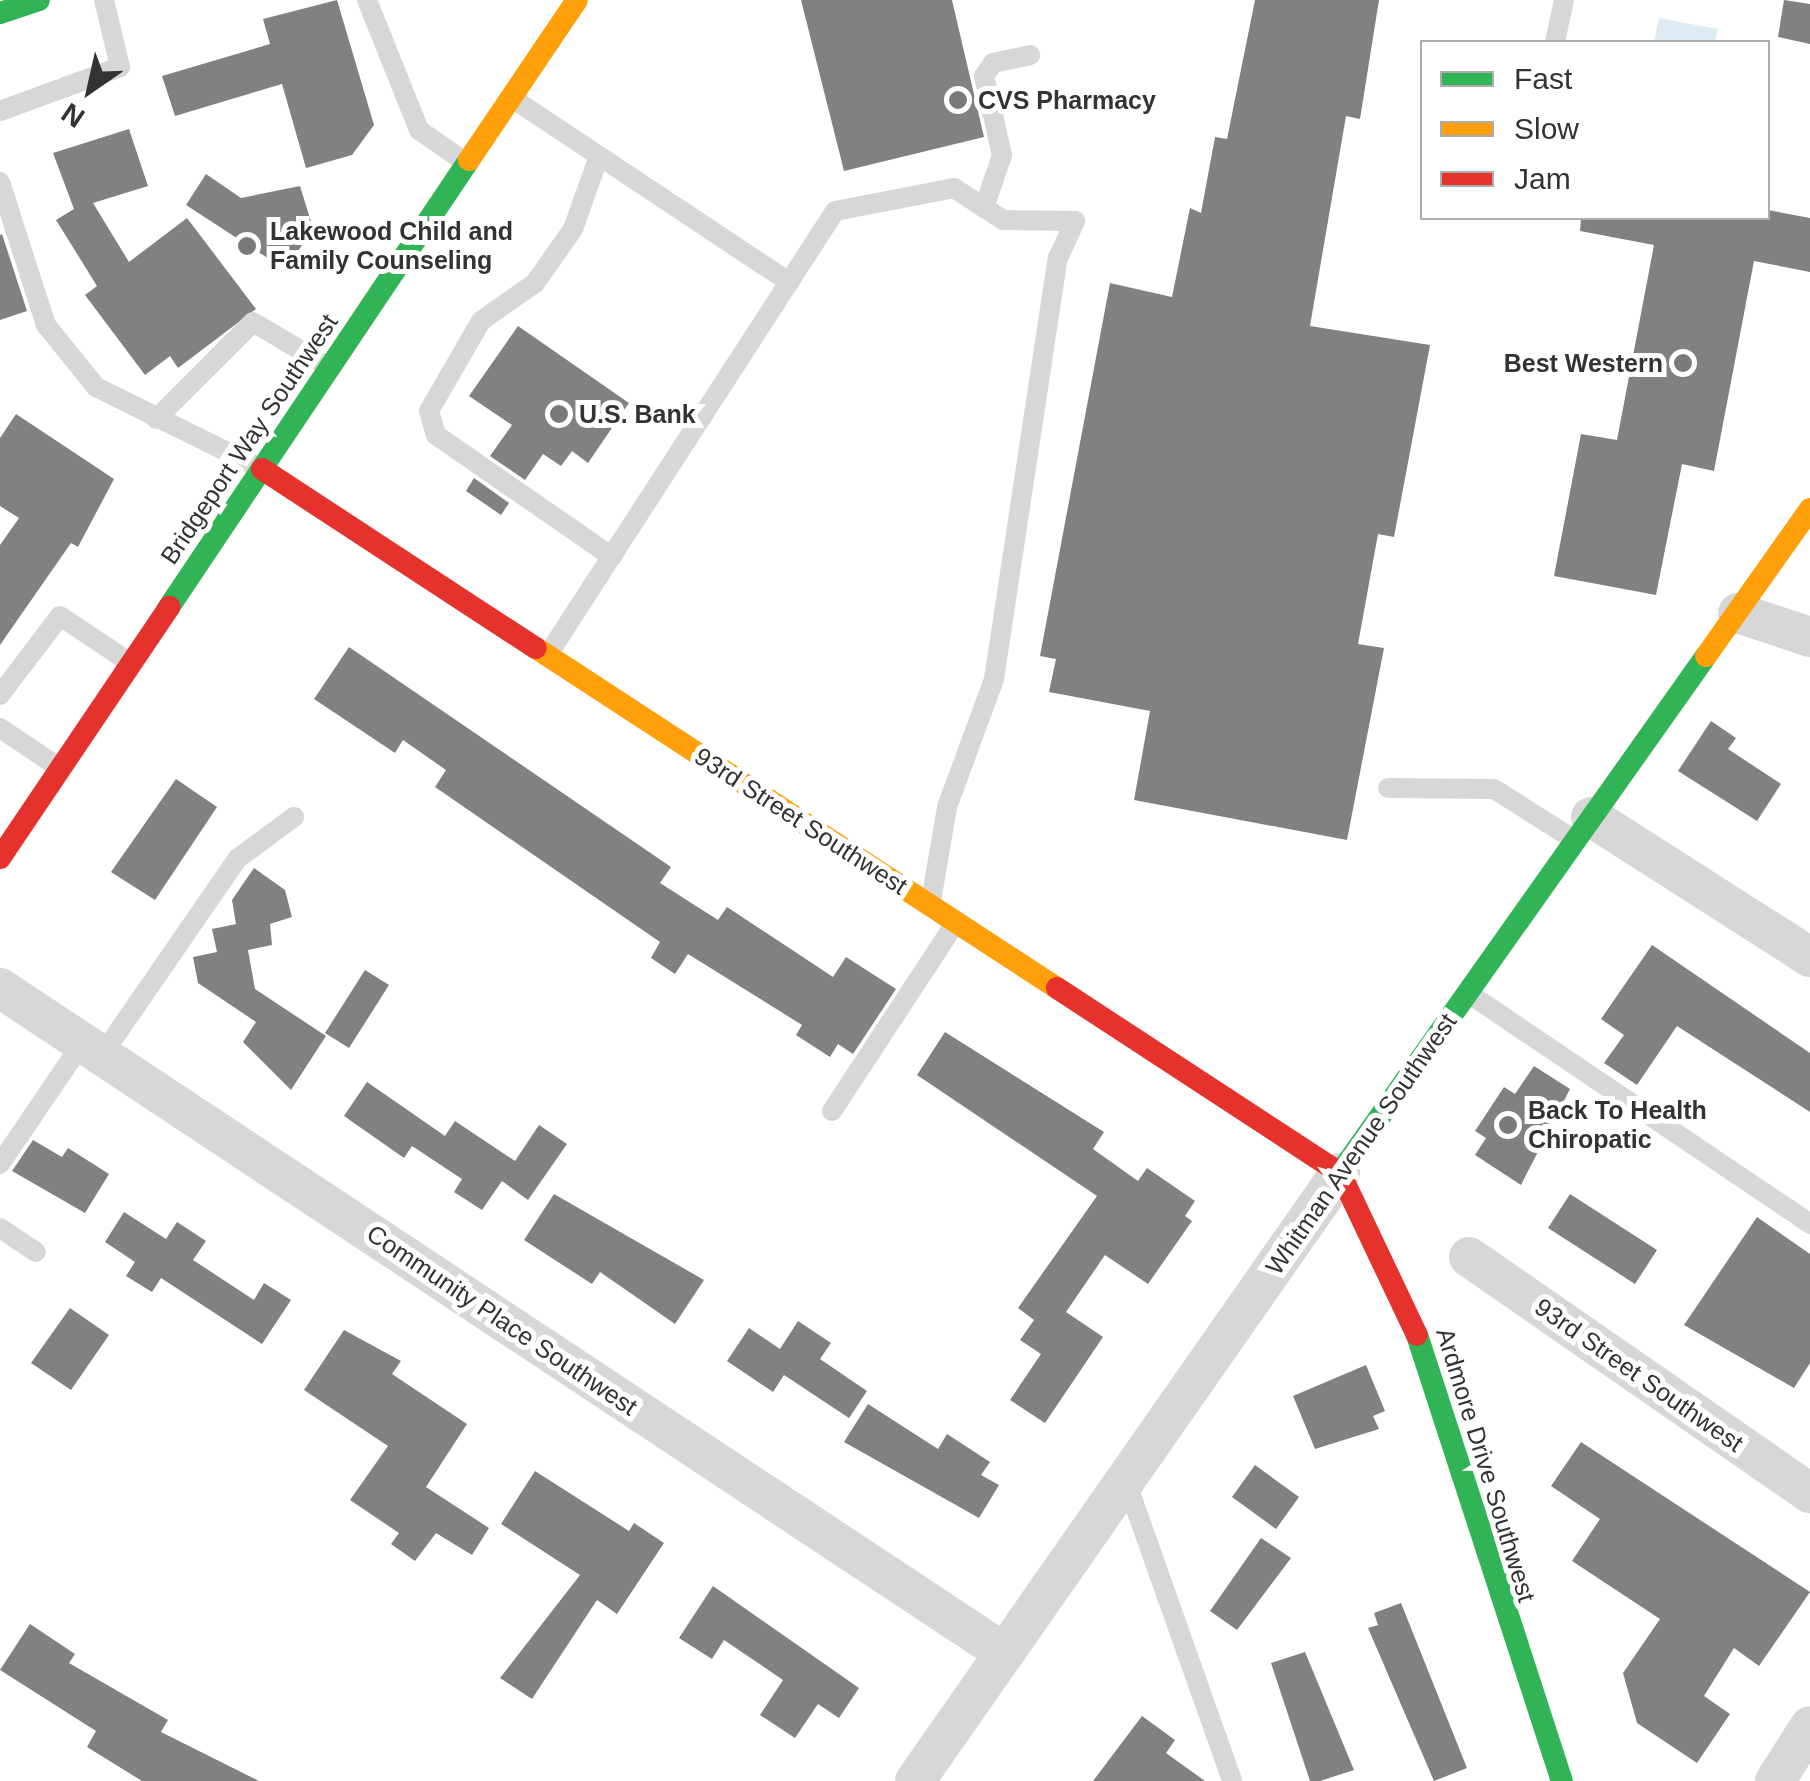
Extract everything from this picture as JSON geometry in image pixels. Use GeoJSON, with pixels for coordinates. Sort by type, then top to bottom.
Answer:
{"type":"FeatureCollection","features":[{"type":"Feature","properties":{"kind":"street"},"geometry":{"type":"LineString","coordinates":[[0,13],[39,0]]}},
{"type":"Feature","properties":{"kind":"street","name":"Bridgeport Way Southwest"},"geometry":{"type":"LineString","coordinates":[[0,858],[576,0]]}},
{"type":"Feature","properties":{"kind":"street"},"geometry":{"type":"LineString","coordinates":[[528,72],[530,18]]}},
{"type":"Feature","properties":{"kind":"street","name":"93rd Street Southwest"},"geometry":{"type":"LineString","coordinates":[[262,469],[1340,1173]]}},
{"type":"Feature","properties":{"kind":"street","name":"Whitman Avenue Southwest"},"geometry":{"type":"LineString","coordinates":[[915,1781],[1810,508]]}},
{"type":"Feature","properties":{"kind":"street"},"geometry":{"type":"LineString","coordinates":[[1738,613],[1810,637]]}},
{"type":"Feature","properties":{"kind":"street"},"geometry":{"type":"LineString","coordinates":[[1583,829],[1810,958]]}},
{"type":"Feature","properties":{"kind":"street","name":"Community Place Southwest"},"geometry":{"type":"LineString","coordinates":[[0,988],[1003,1652]]}},
{"type":"Feature","properties":{"kind":"street","name":"Ardmore Drive Southwest"},"geometry":{"type":"LineString","coordinates":[[1340,1173],[1411,1317],[1562,1781]]}},
{"type":"Feature","properties":{"kind":"street","name":"93rd Street Southwest"},"geometry":{"type":"LineString","coordinates":[[1469,1257],[1810,1493]]}},
{"type":"Feature","properties":{"kind":"lane"},"geometry":{"type":"LineString","coordinates":[[0,111],[120,67],[104,0]]}},
{"type":"Feature","properties":{"kind":"lane"},"geometry":{"type":"LineString","coordinates":[[367,0],[418,130],[467,163]]}},
{"type":"Feature","properties":{"kind":"lane"},"geometry":{"type":"LineString","coordinates":[[1555,40],[1564,0]]}},
{"type":"Feature","properties":{"kind":"lane"},"geometry":{"type":"LineString","coordinates":[[984,208],[1002,178],[1002,155],[984,76],[992,63],[1030,56]]}},
{"type":"Feature","properties":{"kind":"lane"},"geometry":{"type":"LineString","coordinates":[[512,98],[789,282]]}},
{"type":"Feature","properties":{"kind":"lane"},"geometry":{"type":"LineString","coordinates":[[599,156],[573,229],[535,282],[481,321],[429,411],[436,435],[612,557]]}},
{"type":"Feature","properties":{"kind":"lane"},"geometry":{"type":"LineString","coordinates":[[0,182],[46,324],[96,387],[262,469]]}},
{"type":"Feature","properties":{"kind":"lane"},"geometry":{"type":"LineString","coordinates":[[548,656],[835,211],[954,188],[1003,220],[1075,221],[1058,258],[994,679],[947,807],[930,906]]}},
{"type":"Feature","properties":{"kind":"lane"},"geometry":{"type":"LineString","coordinates":[[156,419],[253,322],[330,367]]}},
{"type":"Feature","properties":{"kind":"lane"},"geometry":{"type":"LineString","coordinates":[[0,695],[60,616],[131,663]]}},
{"type":"Feature","properties":{"kind":"lane"},"geometry":{"type":"LineString","coordinates":[[0,728],[60,768]]}},
{"type":"Feature","properties":{"kind":"lane"},"geometry":{"type":"LineString","coordinates":[[1388,788],[1494,789],[1583,829]]}},
{"type":"Feature","properties":{"kind":"lane"},"geometry":{"type":"LineString","coordinates":[[0,805],[25,822]]}},
{"type":"Feature","properties":{"kind":"lane"},"geometry":{"type":"LineString","coordinates":[[0,1164],[237,859],[294,817]]}},
{"type":"Feature","properties":{"kind":"lane"},"geometry":{"type":"LineString","coordinates":[[832,1111],[956,922]]}},
{"type":"Feature","properties":{"kind":"lane"},"geometry":{"type":"LineString","coordinates":[[1467,992],[1810,1224]]}},
{"type":"Feature","properties":{"kind":"lane"},"geometry":{"type":"LineString","coordinates":[[0,1228],[36,1252]]}},
{"type":"Feature","properties":{"kind":"lane"},"geometry":{"type":"LineString","coordinates":[[1125,1479],[1232,1781]]}},
{"type":"Feature","properties":{"kind":"shaded area"},"geometry":{"type":"Polygon","coordinates":[[[1659,18],[1718,29],[1715,40],[1654,40],[1659,18]]]}},
{"type":"Feature","properties":{"kind":"building"},"geometry":{"type":"Polygon","coordinates":[[[337,0],[374,125],[352,155],[306,168],[282,84],[175,116],[162,76],[270,44],[263,19],[337,0]]]}},
{"type":"Feature","properties":{"kind":"building","name":"CVS Pharmacy"},"geometry":{"type":"Polygon","coordinates":[[[801,0],[952,0],[984,137],[844,171],[801,0]]]}},
{"type":"Feature","properties":{"kind":"building"},"geometry":{"type":"Polygon","coordinates":[[[1255,0],[1379,0],[1360,119],[1346,116],[1310,326],[1430,345],[1394,537],[1378,534],[1358,644],[1384,648],[1347,840],[1134,800],[1150,711],[1049,692],[1056,659],[1040,656],[1110,283],[1172,297],[1190,208],[1201,213],[1215,137],[1227,139],[1255,0]]]}},
{"type":"Feature","properties":{"kind":"building"},"geometry":{"type":"Polygon","coordinates":[[[1784,0],[1810,4],[1810,44],[1778,37],[1784,0]]]}},
{"type":"Feature","properties":{"kind":"building"},"geometry":{"type":"Polygon","coordinates":[[[129,129],[148,186],[93,203],[129,262],[187,218],[256,309],[178,368],[170,356],[145,375],[85,295],[97,286],[56,220],[74,209],[53,153],[129,129]]]}},
{"type":"Feature","properties":{"kind":"building"},"geometry":{"type":"Polygon","coordinates":[[[206,174],[241,198],[300,186],[313,228],[286,270],[186,205],[206,174]]]}},
{"type":"Feature","properties":{"kind":"building","name":"Best Western"},"geometry":{"type":"Polygon","coordinates":[[[1770,210],[1810,218],[1810,272],[1754,261],[1714,471],[1682,464],[1656,595],[1554,576],[1581,434],[1617,440],[1654,245],[1580,231],[1581,220],[1770,220],[1770,210]]]}},
{"type":"Feature","properties":{"kind":"building"},"geometry":{"type":"Polygon","coordinates":[[[0,235],[27,311],[0,320],[0,235]]]}},
{"type":"Feature","properties":{"kind":"building","name":"U.S. Bank"},"geometry":{"type":"Polygon","coordinates":[[[518,326],[629,403],[588,463],[572,451],[561,466],[543,454],[525,480],[490,456],[512,425],[469,396],[518,326]]]}},
{"type":"Feature","properties":{"kind":"building"},"geometry":{"type":"Polygon","coordinates":[[[16,414],[114,479],[78,547],[71,543],[0,645],[0,545],[19,518],[0,506],[0,438],[16,414]]]}},
{"type":"Feature","properties":{"kind":"building"},"geometry":{"type":"Polygon","coordinates":[[[474,478],[509,503],[501,515],[466,491],[474,478]]]}},
{"type":"Feature","properties":{"kind":"building"},"geometry":{"type":"Polygon","coordinates":[[[349,647],[671,867],[660,883],[718,920],[727,907],[833,977],[846,957],[896,989],[853,1054],[838,1044],[830,1057],[796,1035],[802,1025],[688,954],[675,974],[651,958],[660,942],[435,787],[446,770],[403,740],[395,753],[314,699],[349,647]]]}},
{"type":"Feature","properties":{"kind":"building"},"geometry":{"type":"Polygon","coordinates":[[[1711,721],[1736,738],[1728,749],[1781,784],[1757,821],[1678,771],[1711,721]]]}},
{"type":"Feature","properties":{"kind":"building"},"geometry":{"type":"Polygon","coordinates":[[[176,779],[217,807],[155,900],[111,872],[176,779]]]}},
{"type":"Feature","properties":{"kind":"building"},"geometry":{"type":"Polygon","coordinates":[[[254,868],[285,890],[292,917],[270,924],[272,945],[248,950],[255,989],[326,1036],[291,1090],[243,1042],[256,1022],[198,983],[193,957],[217,952],[212,929],[236,924],[232,900],[254,868]]]}},
{"type":"Feature","properties":{"kind":"building"},"geometry":{"type":"Polygon","coordinates":[[[1652,945],[1810,1053],[1810,1112],[1677,1026],[1637,1085],[1604,1063],[1624,1035],[1601,1019],[1652,945]]]}},
{"type":"Feature","properties":{"kind":"building"},"geometry":{"type":"Polygon","coordinates":[[[365,970],[389,985],[349,1048],[325,1033],[365,970]]]}},
{"type":"Feature","properties":{"kind":"building"},"geometry":{"type":"Polygon","coordinates":[[[945,1032],[1104,1132],[1093,1149],[1138,1181],[1147,1168],[1195,1201],[1185,1216],[1192,1221],[1148,1284],[1105,1255],[1066,1312],[1103,1337],[1045,1423],[1010,1400],[1041,1354],[1020,1340],[1034,1320],[1018,1308],[1097,1196],[917,1075],[945,1032]]]}},
{"type":"Feature","properties":{"kind":"building","name":"Back To Health Chiropatic"},"geometry":{"type":"Polygon","coordinates":[[[1534,1066],[1570,1089],[1521,1185],[1475,1155],[1486,1138],[1475,1131],[1504,1087],[1515,1094],[1534,1066]]]}},
{"type":"Feature","properties":{"kind":"building"},"geometry":{"type":"Polygon","coordinates":[[[367,1082],[445,1136],[455,1121],[515,1161],[539,1125],[567,1144],[528,1200],[502,1181],[482,1210],[454,1192],[462,1179],[412,1146],[404,1158],[344,1116],[367,1082]]]}},
{"type":"Feature","properties":{"kind":"building"},"geometry":{"type":"Polygon","coordinates":[[[33,1140],[62,1157],[68,1148],[109,1174],[85,1213],[12,1171],[33,1140]]]}},
{"type":"Feature","properties":{"kind":"building"},"geometry":{"type":"Polygon","coordinates":[[[554,1194],[704,1280],[675,1324],[600,1272],[592,1284],[524,1240],[554,1194]]]}},
{"type":"Feature","properties":{"kind":"building"},"geometry":{"type":"Polygon","coordinates":[[[1570,1194],[1657,1250],[1635,1284],[1548,1228],[1570,1194]]]}},
{"type":"Feature","properties":{"kind":"building"},"geometry":{"type":"Polygon","coordinates":[[[124,1212],[166,1239],[177,1222],[206,1241],[193,1260],[254,1300],[264,1283],[291,1300],[262,1344],[161,1278],[152,1292],[126,1276],[135,1262],[105,1242],[124,1212]]]}},
{"type":"Feature","properties":{"kind":"building"},"geometry":{"type":"Polygon","coordinates":[[[1757,1217],[1810,1254],[1810,1363],[1794,1388],[1684,1325],[1757,1217]]]}},
{"type":"Feature","properties":{"kind":"building"},"geometry":{"type":"Polygon","coordinates":[[[70,1308],[109,1335],[71,1390],[31,1363],[70,1308]]]}},
{"type":"Feature","properties":{"kind":"building"},"geometry":{"type":"Polygon","coordinates":[[[798,1321],[831,1343],[820,1359],[867,1391],[849,1418],[784,1375],[773,1392],[727,1361],[749,1328],[780,1349],[798,1321]]]}},
{"type":"Feature","properties":{"kind":"building"},"geometry":{"type":"Polygon","coordinates":[[[344,1330],[401,1361],[392,1374],[467,1424],[426,1487],[489,1528],[472,1555],[436,1533],[415,1561],[391,1544],[399,1533],[350,1500],[388,1446],[304,1390],[344,1330]]]}},
{"type":"Feature","properties":{"kind":"building"},"geometry":{"type":"Polygon","coordinates":[[[1366,1365],[1385,1411],[1373,1416],[1379,1429],[1315,1449],[1293,1396],[1366,1365]]]}},
{"type":"Feature","properties":{"kind":"building"},"geometry":{"type":"Polygon","coordinates":[[[868,1404],[938,1449],[947,1434],[990,1462],[981,1475],[999,1485],[979,1518],[844,1442],[868,1404]]]}},
{"type":"Feature","properties":{"kind":"building"},"geometry":{"type":"Polygon","coordinates":[[[1581,1442],[1810,1592],[1759,1666],[1734,1648],[1704,1696],[1730,1714],[1697,1763],[1637,1723],[1623,1673],[1660,1619],[1572,1561],[1600,1519],[1551,1486],[1581,1442]]]}},
{"type":"Feature","properties":{"kind":"building"},"geometry":{"type":"Polygon","coordinates":[[[1255,1465],[1299,1497],[1276,1529],[1232,1497],[1255,1465]]]}},
{"type":"Feature","properties":{"kind":"building"},"geometry":{"type":"Polygon","coordinates":[[[535,1471],[629,1531],[634,1523],[664,1543],[617,1614],[597,1600],[532,1699],[500,1678],[580,1575],[501,1524],[535,1471]]]}},
{"type":"Feature","properties":{"kind":"building"},"geometry":{"type":"Polygon","coordinates":[[[1261,1538],[1291,1558],[1237,1630],[1210,1611],[1261,1538]]]}},
{"type":"Feature","properties":{"kind":"building"},"geometry":{"type":"Polygon","coordinates":[[[713,1586],[859,1688],[839,1718],[818,1704],[795,1738],[760,1715],[783,1680],[724,1640],[712,1659],[679,1638],[713,1586]]]}},
{"type":"Feature","properties":{"kind":"building"},"geometry":{"type":"Polygon","coordinates":[[[1401,1603],[1467,1768],[1434,1781],[1368,1628],[1378,1625],[1374,1613],[1401,1603]]]}},
{"type":"Feature","properties":{"kind":"building"},"geometry":{"type":"Polygon","coordinates":[[[30,1624],[75,1654],[69,1663],[168,1720],[161,1732],[259,1781],[142,1781],[87,1747],[96,1731],[0,1670],[30,1624]]]}},
{"type":"Feature","properties":{"kind":"building"},"geometry":{"type":"Polygon","coordinates":[[[1305,1652],[1354,1770],[1320,1781],[1310,1781],[1271,1663],[1305,1652]]]}},
{"type":"Feature","properties":{"kind":"building"},"geometry":{"type":"Polygon","coordinates":[[[1142,1716],[1175,1740],[1166,1753],[1205,1781],[1093,1781],[1142,1716]]]}},
{"type":"Feature","properties":{"kind":"traffic: fast"},"geometry":{"type":"LineString","coordinates":[[0,13],[39,0]]}},
{"type":"Feature","properties":{"kind":"traffic: fast"},"geometry":{"type":"LineString","coordinates":[[169,607],[469,160]]}},
{"type":"Feature","properties":{"kind":"traffic: fast"},"geometry":{"type":"LineString","coordinates":[[1340,1173],[1706,656]]}},
{"type":"Feature","properties":{"kind":"traffic: fast"},"geometry":{"type":"LineString","coordinates":[[1417,1335],[1562,1781]]}},
{"type":"Feature","properties":{"kind":"traffic: slow"},"geometry":{"type":"LineString","coordinates":[[469,160],[577,0]]}},
{"type":"Feature","properties":{"kind":"traffic: slow"},"geometry":{"type":"LineString","coordinates":[[1706,656],[1810,509]]}},
{"type":"Feature","properties":{"kind":"traffic: slow"},"geometry":{"type":"LineString","coordinates":[[536,648],[1057,988]]}},
{"type":"Feature","properties":{"kind":"traffic: jam"},"geometry":{"type":"LineString","coordinates":[[262,469],[536,648]]}},
{"type":"Feature","properties":{"kind":"traffic: jam"},"geometry":{"type":"LineString","coordinates":[[0,858],[169,607]]}},
{"type":"Feature","properties":{"kind":"traffic: jam"},"geometry":{"type":"LineString","coordinates":[[1057,988],[1340,1173],[1417,1335]]}},
{"type":"Feature","properties":{"kind":"place","name":"CVS Pharmacy"},"geometry":{"type":"Point","coordinates":[958,100]}},
{"type":"Feature","properties":{"kind":"place","name":"Lakewood Child and Family Counseling"},"geometry":{"type":"Point","coordinates":[247,246]}},
{"type":"Feature","properties":{"kind":"place","name":"Best Western"},"geometry":{"type":"Point","coordinates":[1683,363]}},
{"type":"Feature","properties":{"kind":"place","name":"U.S. Bank"},"geometry":{"type":"Point","coordinates":[559,414]}},
{"type":"Feature","properties":{"kind":"place","name":"Back To Health Chiropatic"},"geometry":{"type":"Point","coordinates":[1508,1125]}}]}
